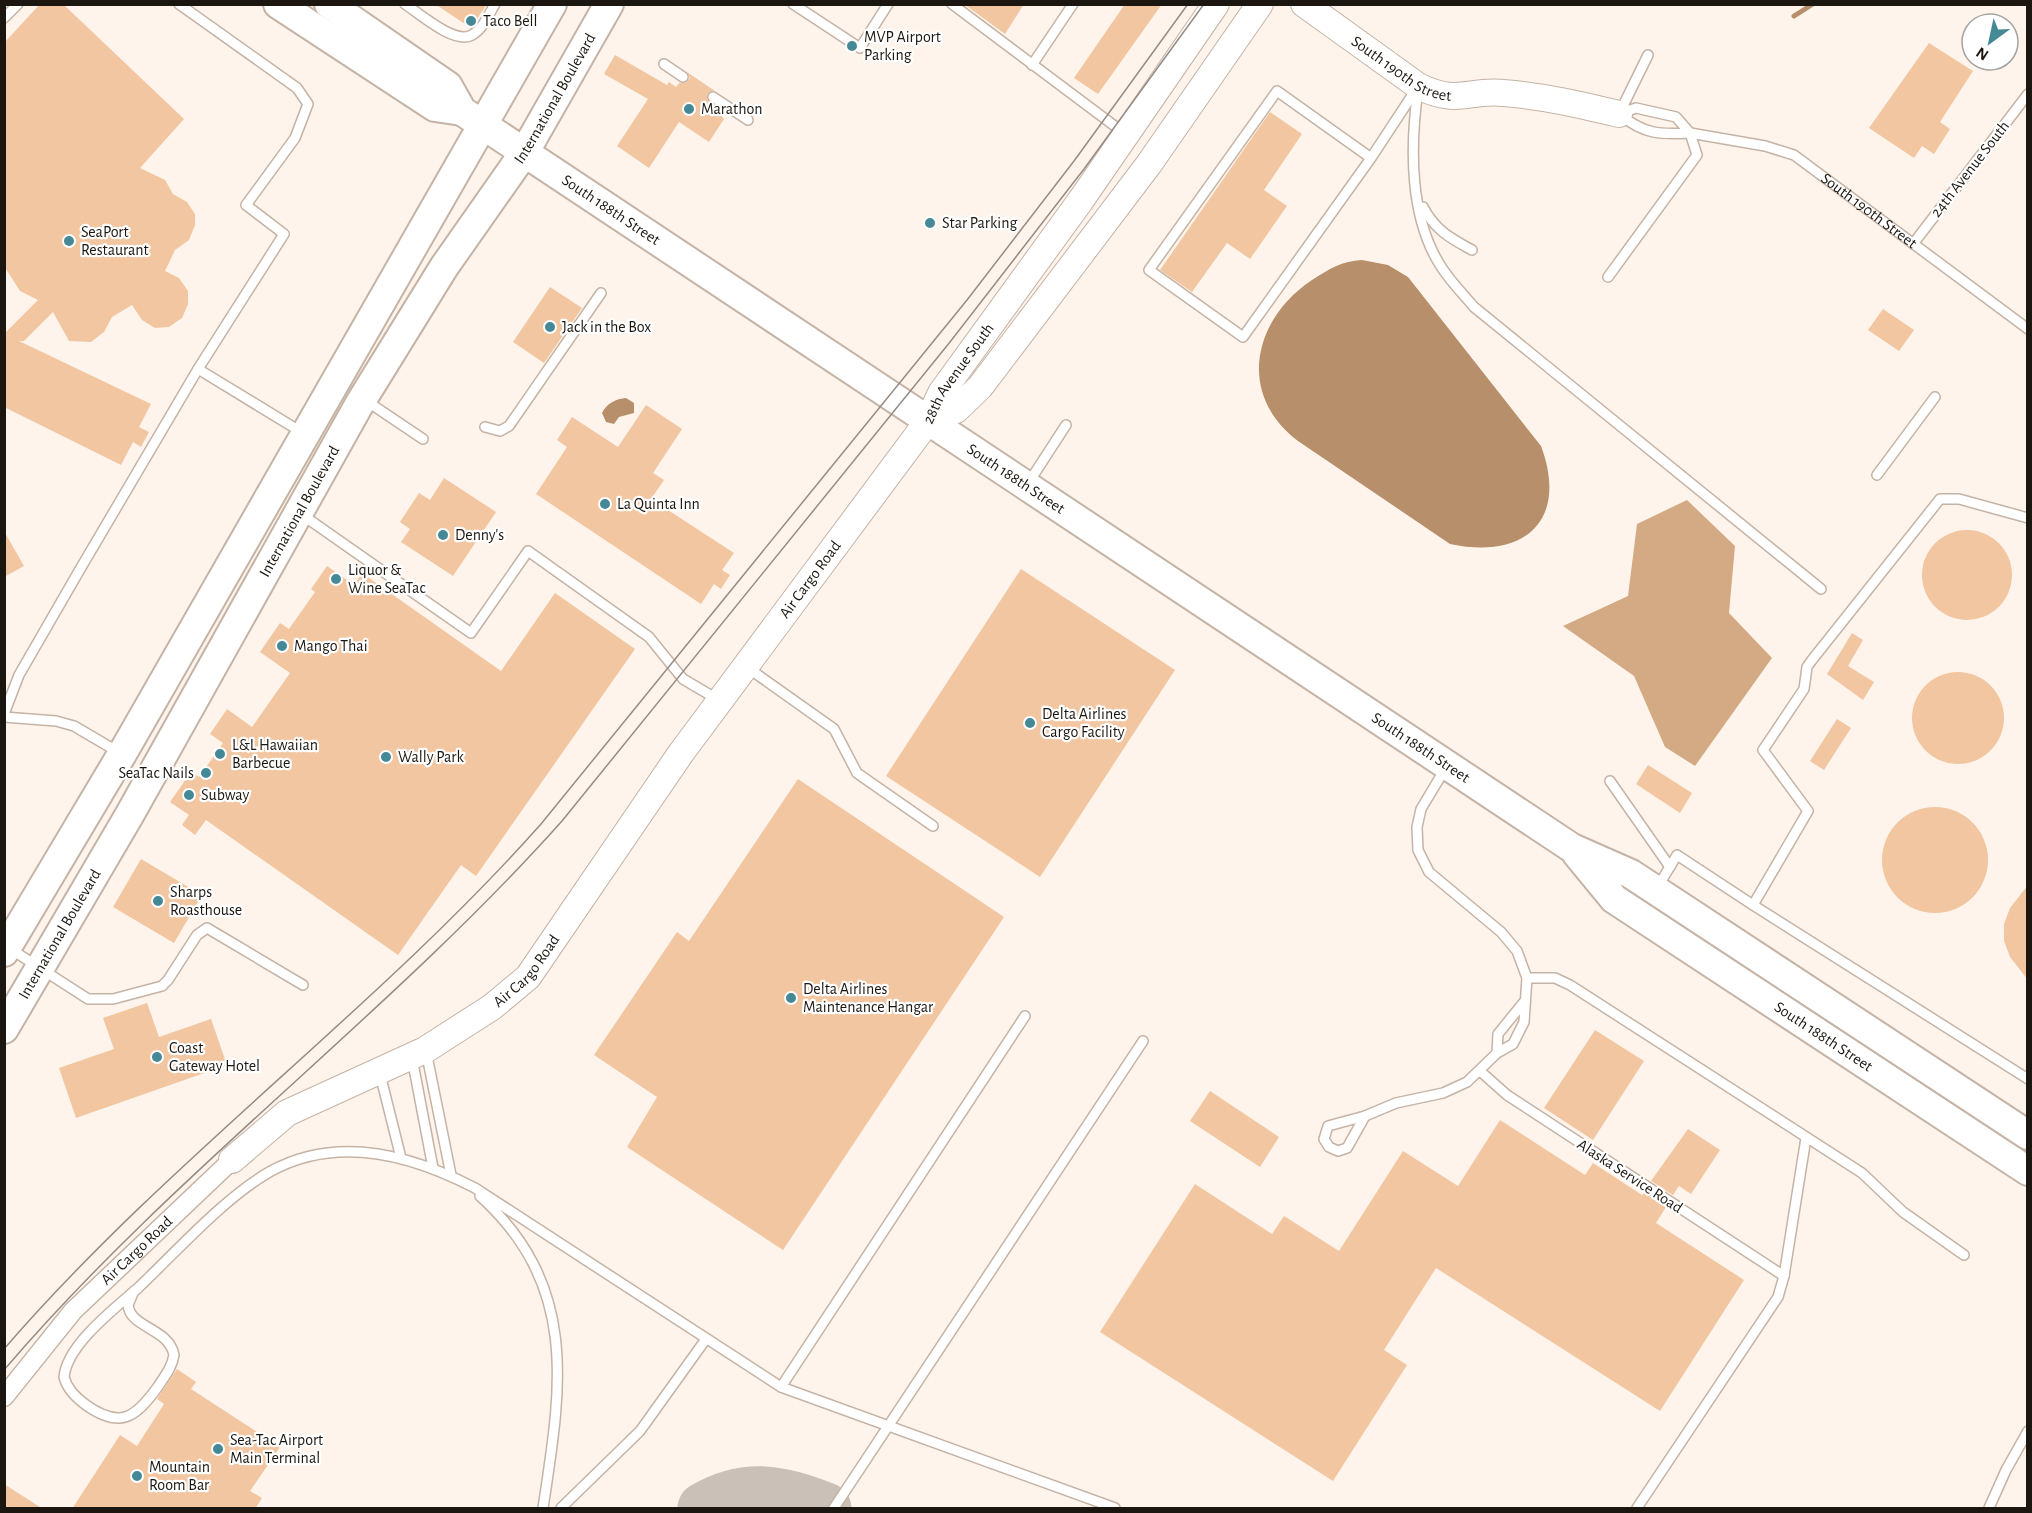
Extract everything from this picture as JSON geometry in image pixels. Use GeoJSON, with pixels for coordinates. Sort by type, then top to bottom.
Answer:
{"type":"FeatureCollection","features":[{"type":"Feature","properties":{"kind":"main road","name":"South 188th Street"},"geometry":{"type":"LineString","coordinates":[[278,4],[435,107],[472,118],[1572,848],[1631,874],[1663,878],[2028,1135]]}},
{"type":"Feature","properties":{"kind":"main road","name":"South 188th Street"},"geometry":{"type":"LineString","coordinates":[[329,4],[448,86],[472,118]]}},
{"type":"Feature","properties":{"kind":"main road","name":"International Boulevard"},"geometry":{"type":"LineString","coordinates":[[5,948],[122,754],[305,435],[472,118],[552,4]]}},
{"type":"Feature","properties":{"kind":"main road","name":"International Boulevard"},"geometry":{"type":"LineString","coordinates":[[4,1029],[130,814],[363,399],[444,267],[524,153],[609,4]]}},
{"type":"Feature","properties":{"kind":"main road","name":"South 188th Street"},"geometry":{"type":"LineString","coordinates":[[1572,848],[1614,898],[2028,1172]]}},
{"type":"Feature","properties":{"kind":"street","name":"28th Avenue South"},"geometry":{"type":"LineString","coordinates":[[928,421],[941,393],[1126,135],[1216,4]]}},
{"type":"Feature","properties":{"kind":"street","name":"28th Avenue South"},"geometry":{"type":"LineString","coordinates":[[928,421],[956,410],[980,387],[1149,164],[1260,4]]}},
{"type":"Feature","properties":{"kind":"street","name":"South 190th Street"},"geometry":{"type":"LineString","coordinates":[[1304,4],[1418,86],[1434,94],[1454,98],[1501,92],[1551,98],[1619,114]]}},
{"type":"Feature","properties":{"kind":"street","name":"Air Cargo Road"},"geometry":{"type":"LineString","coordinates":[[4,1396],[74,1311],[232,1160],[287,1113],[419,1052],[492,1007],[528,977],[662,779],[928,421]]}},
{"type":"Feature","properties":{"kind":"lane"},"geometry":{"type":"LineString","coordinates":[[4,18],[18,4]]}},
{"type":"Feature","properties":{"kind":"lane"},"geometry":{"type":"LineString","coordinates":[[122,754],[86,730],[56,721],[4,715],[19,675],[198,369],[284,234],[246,205],[295,138],[308,104],[297,88],[179,4]]}},
{"type":"Feature","properties":{"kind":"lane"},"geometry":{"type":"LineString","coordinates":[[405,4],[451,35],[466,38],[472,36],[482,25],[495,4]]}},
{"type":"Feature","properties":{"kind":"lane"},"geometry":{"type":"LineString","coordinates":[[793,4],[860,48],[888,4]]}},
{"type":"Feature","properties":{"kind":"lane"},"geometry":{"type":"LineString","coordinates":[[952,4],[1126,135]]}},
{"type":"Feature","properties":{"kind":"lane"},"geometry":{"type":"LineString","coordinates":[[1032,65],[1073,4]]}},
{"type":"Feature","properties":{"kind":"lane"},"geometry":{"type":"LineString","coordinates":[[1619,114],[1648,55]]}},
{"type":"Feature","properties":{"kind":"lane"},"geometry":{"type":"LineString","coordinates":[[664,64],[683,77]]}},
{"type":"Feature","properties":{"kind":"lane"},"geometry":{"type":"LineString","coordinates":[[1371,158],[1277,91],[1149,270],[1243,337],[1371,158],[1418,86]]}},
{"type":"Feature","properties":{"kind":"lane"},"geometry":{"type":"LineString","coordinates":[[1418,86],[1413,127],[1419,200],[1424,230],[1441,267],[1474,307],[1821,589]]}},
{"type":"Feature","properties":{"kind":"lane","name":"24th Avenue South"},"geometry":{"type":"LineString","coordinates":[[1913,244],[2028,94]]}},
{"type":"Feature","properties":{"kind":"lane"},"geometry":{"type":"LineString","coordinates":[[713,97],[748,120]]}},
{"type":"Feature","properties":{"kind":"lane"},"geometry":{"type":"LineString","coordinates":[[1608,277],[1697,155],[1690,133],[1676,117],[1636,108],[1619,114]]}},
{"type":"Feature","properties":{"kind":"lane","name":"South 190th Street"},"geometry":{"type":"LineString","coordinates":[[1619,114],[1635,127],[1662,135],[1690,133],[1765,146],[1794,155],[2028,329]]}},
{"type":"Feature","properties":{"kind":"lane"},"geometry":{"type":"LineString","coordinates":[[1419,200],[1431,222],[1443,235],[1472,250]]}},
{"type":"Feature","properties":{"kind":"lane"},"geometry":{"type":"LineString","coordinates":[[485,427],[500,431],[509,426],[602,292]]}},
{"type":"Feature","properties":{"kind":"lane"},"geometry":{"type":"LineString","coordinates":[[198,369],[305,435]]}},
{"type":"Feature","properties":{"kind":"lane"},"geometry":{"type":"LineString","coordinates":[[1876,475],[1935,397]]}},
{"type":"Feature","properties":{"kind":"lane"},"geometry":{"type":"LineString","coordinates":[[363,399],[423,439]]}},
{"type":"Feature","properties":{"kind":"lane"},"geometry":{"type":"LineString","coordinates":[[1026,487],[1066,426]]}},
{"type":"Feature","properties":{"kind":"lane"},"geometry":{"type":"LineString","coordinates":[[1753,904],[1808,811],[1763,750],[1804,689],[1807,667],[1940,499],[1959,499],[2028,518]]}},
{"type":"Feature","properties":{"kind":"lane"},"geometry":{"type":"LineString","coordinates":[[299,513],[471,633],[528,551],[649,637],[683,679],[720,701]]}},
{"type":"Feature","properties":{"kind":"lane"},"geometry":{"type":"LineString","coordinates":[[746,667],[834,729],[857,773],[933,826]]}},
{"type":"Feature","properties":{"kind":"lane"},"geometry":{"type":"LineString","coordinates":[[1365,1116],[1347,1148],[1338,1151],[1329,1147],[1324,1135],[1328,1126],[1365,1116],[1396,1103],[1443,1093],[1467,1082],[1497,1053],[1510,1046],[1521,1031],[1527,978],[1521,958],[1511,941],[1429,872],[1418,850],[1417,827],[1421,808],[1448,764]]}},
{"type":"Feature","properties":{"kind":"lane"},"geometry":{"type":"LineString","coordinates":[[1610,781],[1663,878]]}},
{"type":"Feature","properties":{"kind":"lane"},"geometry":{"type":"LineString","coordinates":[[1663,878],[1677,855],[2028,1079]]}},
{"type":"Feature","properties":{"kind":"lane"},"geometry":{"type":"LineString","coordinates":[[5,948],[88,999],[113,999],[162,986],[197,935],[207,928],[303,985]]}},
{"type":"Feature","properties":{"kind":"lane"},"geometry":{"type":"LineString","coordinates":[[1527,978],[1554,978],[1570,985],[1862,1173],[1903,1212],[1964,1255]]}},
{"type":"Feature","properties":{"kind":"lane"},"geometry":{"type":"LineString","coordinates":[[1497,1053],[1498,1034],[1506,1021],[1521,1009],[1526,997]]}},
{"type":"Feature","properties":{"kind":"lane"},"geometry":{"type":"LineString","coordinates":[[781,1387],[1025,1016]]}},
{"type":"Feature","properties":{"kind":"lane"},"geometry":{"type":"LineString","coordinates":[[834,1509],[1143,1041]]}},
{"type":"Feature","properties":{"kind":"lane"},"geometry":{"type":"LineString","coordinates":[[419,1052],[434,1168]]}},
{"type":"Feature","properties":{"kind":"lane"},"geometry":{"type":"LineString","coordinates":[[419,1052],[454,1177],[491,1206],[519,1239],[547,1297],[555,1333],[559,1391],[555,1440],[543,1509]]}},
{"type":"Feature","properties":{"kind":"lane"},"geometry":{"type":"LineString","coordinates":[[379,1071],[401,1158]]}},
{"type":"Feature","properties":{"kind":"lane","name":"Alaska Service Road"},"geometry":{"type":"LineString","coordinates":[[1480,1071],[1507,1095],[1784,1276]]}},
{"type":"Feature","properties":{"kind":"lane"},"geometry":{"type":"LineString","coordinates":[[1637,1509],[1778,1297],[1784,1276],[1806,1138]]}},
{"type":"Feature","properties":{"kind":"lane"},"geometry":{"type":"LineString","coordinates":[[134,1291],[128,1305],[130,1314],[165,1337],[174,1356],[169,1371],[144,1406],[136,1414],[117,1419],[91,1408],[71,1392],[66,1385],[65,1366],[76,1348],[134,1291],[229,1203],[271,1172],[306,1157],[327,1153],[369,1153],[401,1158],[454,1177],[496,1201],[781,1387],[1115,1509]]}},
{"type":"Feature","properties":{"kind":"lane"},"geometry":{"type":"LineString","coordinates":[[561,1509],[640,1431],[706,1339]]}},
{"type":"Feature","properties":{"kind":"lane"},"geometry":{"type":"LineString","coordinates":[[1989,1509],[2006,1470],[2028,1431]]}},
{"type":"Feature","properties":{"kind":"shaded area"},"geometry":{"type":"Polygon","coordinates":[[[1362,260],[1388,265],[1408,277],[1541,446],[1548,472],[1549,495],[1544,514],[1534,529],[1519,540],[1499,546],[1476,547],[1450,544],[1298,441],[1279,423],[1266,402],[1260,380],[1260,358],[1265,336],[1276,316],[1292,297],[1324,272],[1348,262],[1362,260]]]}},
{"type":"Feature","properties":{"kind":"shaded area"},"geometry":{"type":"Polygon","coordinates":[[[626,398],[634,403],[634,413],[619,417],[614,424],[606,422],[602,413],[606,407],[626,398]]]}},
{"type":"Feature","properties":{"kind":"shaded area"},"geometry":{"type":"Polygon","coordinates":[[[1687,500],[1735,546],[1729,613],[1772,658],[1695,766],[1665,747],[1634,676],[1563,626],[1628,596],[1637,524],[1687,500]]]}},
{"type":"Feature","properties":{"kind":"building"},"geometry":{"type":"Polygon","coordinates":[[[40,4],[63,4],[184,119],[140,168],[165,180],[173,194],[187,202],[195,214],[195,225],[189,240],[175,250],[165,271],[179,278],[188,291],[188,304],[182,318],[169,327],[155,328],[142,320],[132,305],[112,317],[104,332],[91,342],[69,341],[53,312],[24,341],[19,341],[151,404],[139,427],[149,432],[141,447],[133,442],[121,465],[4,407],[4,334],[38,300],[20,291],[4,266],[4,43],[40,4]]]}},
{"type":"Feature","properties":{"kind":"building","name":"Taco Bell"},"geometry":{"type":"Polygon","coordinates":[[[435,4],[487,4],[471,28],[435,4]]]}},
{"type":"Feature","properties":{"kind":"building"},"geometry":{"type":"Polygon","coordinates":[[[964,4],[1024,4],[1005,34],[964,4]]]}},
{"type":"Feature","properties":{"kind":"building"},"geometry":{"type":"Polygon","coordinates":[[[1125,4],[1162,4],[1098,94],[1074,78],[1125,4]]]}},
{"type":"Feature","properties":{"kind":"building"},"geometry":{"type":"Polygon","coordinates":[[[1929,43],[1960,63],[1960,72],[1972,72],[1940,122],[1950,129],[1934,154],[1922,146],[1914,158],[1869,128],[1929,43]]]}},
{"type":"Feature","properties":{"kind":"building"},"geometry":{"type":"Polygon","coordinates":[[[615,55],[667,85],[669,82],[676,87],[679,83],[686,83],[690,78],[687,72],[715,91],[708,93],[707,99],[724,114],[722,117],[724,119],[709,142],[679,122],[649,168],[617,146],[648,99],[604,74],[615,55]]]}},
{"type":"Feature","properties":{"kind":"building"},"geometry":{"type":"Polygon","coordinates":[[[1270,112],[1302,134],[1264,190],[1287,206],[1250,259],[1227,243],[1192,292],[1160,270],[1270,112]]]}},
{"type":"Feature","properties":{"kind":"building","name":"Jack in the Box"},"geometry":{"type":"Polygon","coordinates":[[[550,287],[582,308],[544,363],[513,342],[550,287]]]}},
{"type":"Feature","properties":{"kind":"building"},"geometry":{"type":"Polygon","coordinates":[[[1883,309],[1914,330],[1899,351],[1868,330],[1883,309]]]}},
{"type":"Feature","properties":{"kind":"building","name":"La Quinta Inn"},"geometry":{"type":"Polygon","coordinates":[[[646,405],[682,429],[653,473],[664,480],[651,499],[734,553],[722,570],[730,575],[721,589],[714,584],[701,604],[536,494],[567,447],[557,440],[572,417],[618,447],[646,405]]]}},
{"type":"Feature","properties":{"kind":"building","name":"Denny's"},"geometry":{"type":"Polygon","coordinates":[[[444,478],[496,512],[453,576],[401,542],[410,529],[400,522],[419,493],[430,500],[444,478]]]}},
{"type":"Feature","properties":{"kind":"building"},"geometry":{"type":"Polygon","coordinates":[[[1967,530],[1984,534],[1999,543],[2008,558],[2012,575],[2008,592],[1999,607],[1984,616],[1967,620],[1950,616],[1935,607],[1926,592],[1922,575],[1926,558],[1935,543],[1950,534],[1967,530]]]}},
{"type":"Feature","properties":{"kind":"building"},"geometry":{"type":"Polygon","coordinates":[[[4,531],[24,566],[4,577],[4,531]]]}},
{"type":"Feature","properties":{"kind":"building","name":"Wally Park"},"geometry":{"type":"Polygon","coordinates":[[[327,566],[354,585],[362,573],[501,671],[555,593],[635,649],[476,876],[461,865],[398,955],[206,820],[195,835],[182,825],[189,815],[170,802],[191,772],[199,777],[223,743],[210,734],[227,709],[252,727],[290,673],[260,652],[280,623],[289,629],[315,592],[311,589],[327,566]]]}},
{"type":"Feature","properties":{"kind":"building","name":"Delta Airlines Cargo Facility"},"geometry":{"type":"Polygon","coordinates":[[[1021,569],[1175,670],[1040,877],[886,776],[1021,569]]]}},
{"type":"Feature","properties":{"kind":"building"},"geometry":{"type":"Polygon","coordinates":[[[1852,633],[1863,640],[1848,666],[1874,682],[1863,700],[1827,674],[1852,633]]]}},
{"type":"Feature","properties":{"kind":"building"},"geometry":{"type":"Polygon","coordinates":[[[1958,672],[1976,675],[1991,685],[2001,700],[2004,718],[2001,736],[1991,751],[1976,761],[1958,764],[1940,761],[1925,751],[1915,736],[1912,718],[1915,700],[1925,685],[1940,675],[1958,672]]]}},
{"type":"Feature","properties":{"kind":"building"},"geometry":{"type":"Polygon","coordinates":[[[1837,719],[1851,728],[1824,770],[1810,761],[1837,719]]]}},
{"type":"Feature","properties":{"kind":"building"},"geometry":{"type":"Polygon","coordinates":[[[1648,765],[1692,793],[1680,813],[1636,784],[1648,765]]]}},
{"type":"Feature","properties":{"kind":"building","name":"Delta Airlines Maintenance Hangar"},"geometry":{"type":"Polygon","coordinates":[[[798,779],[1004,917],[783,1250],[627,1147],[657,1097],[594,1055],[677,932],[689,941],[798,779]]]}},
{"type":"Feature","properties":{"kind":"building"},"geometry":{"type":"Polygon","coordinates":[[[1935,807],[1955,811],[1973,822],[1984,840],[1988,860],[1984,880],[1973,898],[1955,909],[1935,913],[1915,909],[1897,898],[1886,880],[1882,860],[1886,840],[1897,822],[1915,811],[1935,807]]]}},
{"type":"Feature","properties":{"kind":"building","name":"Sharps Roasthouse"},"geometry":{"type":"Polygon","coordinates":[[[141,859],[202,895],[174,943],[113,907],[141,859]]]}},
{"type":"Feature","properties":{"kind":"building"},"geometry":{"type":"Polygon","coordinates":[[[2028,885],[2028,980],[2010,957],[2004,941],[2004,924],[2010,908],[2028,885]]]}},
{"type":"Feature","properties":{"kind":"building","name":"Coast Gateway Hotel"},"geometry":{"type":"Polygon","coordinates":[[[147,1003],[159,1037],[211,1019],[227,1065],[76,1118],[59,1068],[114,1049],[103,1018],[147,1003]]]}},
{"type":"Feature","properties":{"kind":"building"},"geometry":{"type":"Polygon","coordinates":[[[1595,1030],[1644,1061],[1593,1140],[1544,1108],[1595,1030]]]}},
{"type":"Feature","properties":{"kind":"building"},"geometry":{"type":"Polygon","coordinates":[[[1210,1091],[1279,1137],[1260,1167],[1190,1121],[1210,1091]]]}},
{"type":"Feature","properties":{"kind":"building"},"geometry":{"type":"Polygon","coordinates":[[[1500,1120],[1585,1175],[1593,1163],[1642,1195],[1644,1193],[1666,1207],[1656,1223],[1744,1280],[1660,1411],[1436,1268],[1384,1350],[1407,1365],[1333,1481],[1100,1332],[1195,1184],[1272,1234],[1284,1216],[1339,1251],[1403,1151],[1458,1186],[1500,1120]]]}},
{"type":"Feature","properties":{"kind":"building"},"geometry":{"type":"Polygon","coordinates":[[[1688,1129],[1720,1150],[1691,1194],[1679,1186],[1673,1195],[1651,1181],[1688,1129]]]}},
{"type":"Feature","properties":{"kind":"building","name":"Sea-Tac Airport Main Terminal"},"geometry":{"type":"Polygon","coordinates":[[[177,1369],[196,1382],[191,1389],[280,1447],[250,1491],[262,1498],[255,1509],[72,1509],[120,1435],[137,1446],[164,1404],[157,1399],[177,1369]]]}},
{"type":"Feature","properties":{"kind":"building"},"geometry":{"type":"Polygon","coordinates":[[[4,1484],[43,1509],[4,1509],[4,1484]]]}},
{"type":"Feature","properties":{"kind":"waterway"},"geometry":{"type":"LineString","coordinates":[[1794,16],[1813,4]]}},
{"type":"Feature","properties":{"kind":"taxiway"},"geometry":{"type":"LineString","coordinates":[[703,1508],[719,1500],[749,1492],[794,1497],[826,1508]]}},
{"type":"Feature","properties":{"kind":"tram line"},"geometry":{"type":"LineString","coordinates":[[4,1349],[67,1280],[134,1213],[410,958],[541,824],[967,300],[1074,161],[1188,4]]}},
{"type":"Feature","properties":{"kind":"tram line"},"geometry":{"type":"LineString","coordinates":[[4,1370],[70,1297],[138,1228],[425,961],[562,821],[950,342],[1084,169],[1204,4]]}},
{"type":"Feature","properties":{"kind":"place","name":"Taco Bell"},"geometry":{"type":"Point","coordinates":[471,21]}},
{"type":"Feature","properties":{"kind":"place","name":"MVP Airport Parking"},"geometry":{"type":"Point","coordinates":[852,46]}},
{"type":"Feature","properties":{"kind":"place","name":"Marathon"},"geometry":{"type":"Point","coordinates":[689,109]}},
{"type":"Feature","properties":{"kind":"place","name":"Star Parking"},"geometry":{"type":"Point","coordinates":[930,223]}},
{"type":"Feature","properties":{"kind":"place","name":"SeaPort Restaurant"},"geometry":{"type":"Point","coordinates":[69,241]}},
{"type":"Feature","properties":{"kind":"place","name":"Jack in the Box"},"geometry":{"type":"Point","coordinates":[550,327]}},
{"type":"Feature","properties":{"kind":"place","name":"La Quinta Inn"},"geometry":{"type":"Point","coordinates":[605,504]}},
{"type":"Feature","properties":{"kind":"place","name":"Denny's"},"geometry":{"type":"Point","coordinates":[443,535]}},
{"type":"Feature","properties":{"kind":"place","name":"Liquor & Wine SeaTac"},"geometry":{"type":"Point","coordinates":[336,579]}},
{"type":"Feature","properties":{"kind":"place","name":"Mango Thai"},"geometry":{"type":"Point","coordinates":[282,646]}},
{"type":"Feature","properties":{"kind":"place","name":"Delta Airlines Cargo Facility"},"geometry":{"type":"Point","coordinates":[1030,723]}},
{"type":"Feature","properties":{"kind":"place","name":"L&L Hawaiian Barbecue"},"geometry":{"type":"Point","coordinates":[220,754]}},
{"type":"Feature","properties":{"kind":"place","name":"Wally Park"},"geometry":{"type":"Point","coordinates":[386,757]}},
{"type":"Feature","properties":{"kind":"place","name":"SeaTac Nails"},"geometry":{"type":"Point","coordinates":[206,773]}},
{"type":"Feature","properties":{"kind":"place","name":"Subway"},"geometry":{"type":"Point","coordinates":[189,795]}},
{"type":"Feature","properties":{"kind":"place","name":"Sharps Roasthouse"},"geometry":{"type":"Point","coordinates":[158,901]}},
{"type":"Feature","properties":{"kind":"place","name":"Delta Airlines Maintenance Hangar"},"geometry":{"type":"Point","coordinates":[791,998]}},
{"type":"Feature","properties":{"kind":"place","name":"Coast Gateway Hotel"},"geometry":{"type":"Point","coordinates":[157,1057]}},
{"type":"Feature","properties":{"kind":"place","name":"Sea-Tac Airport Main Terminal"},"geometry":{"type":"Point","coordinates":[218,1449]}},
{"type":"Feature","properties":{"kind":"place","name":"Mountain Room Bar"},"geometry":{"type":"Point","coordinates":[137,1476]}}]}
